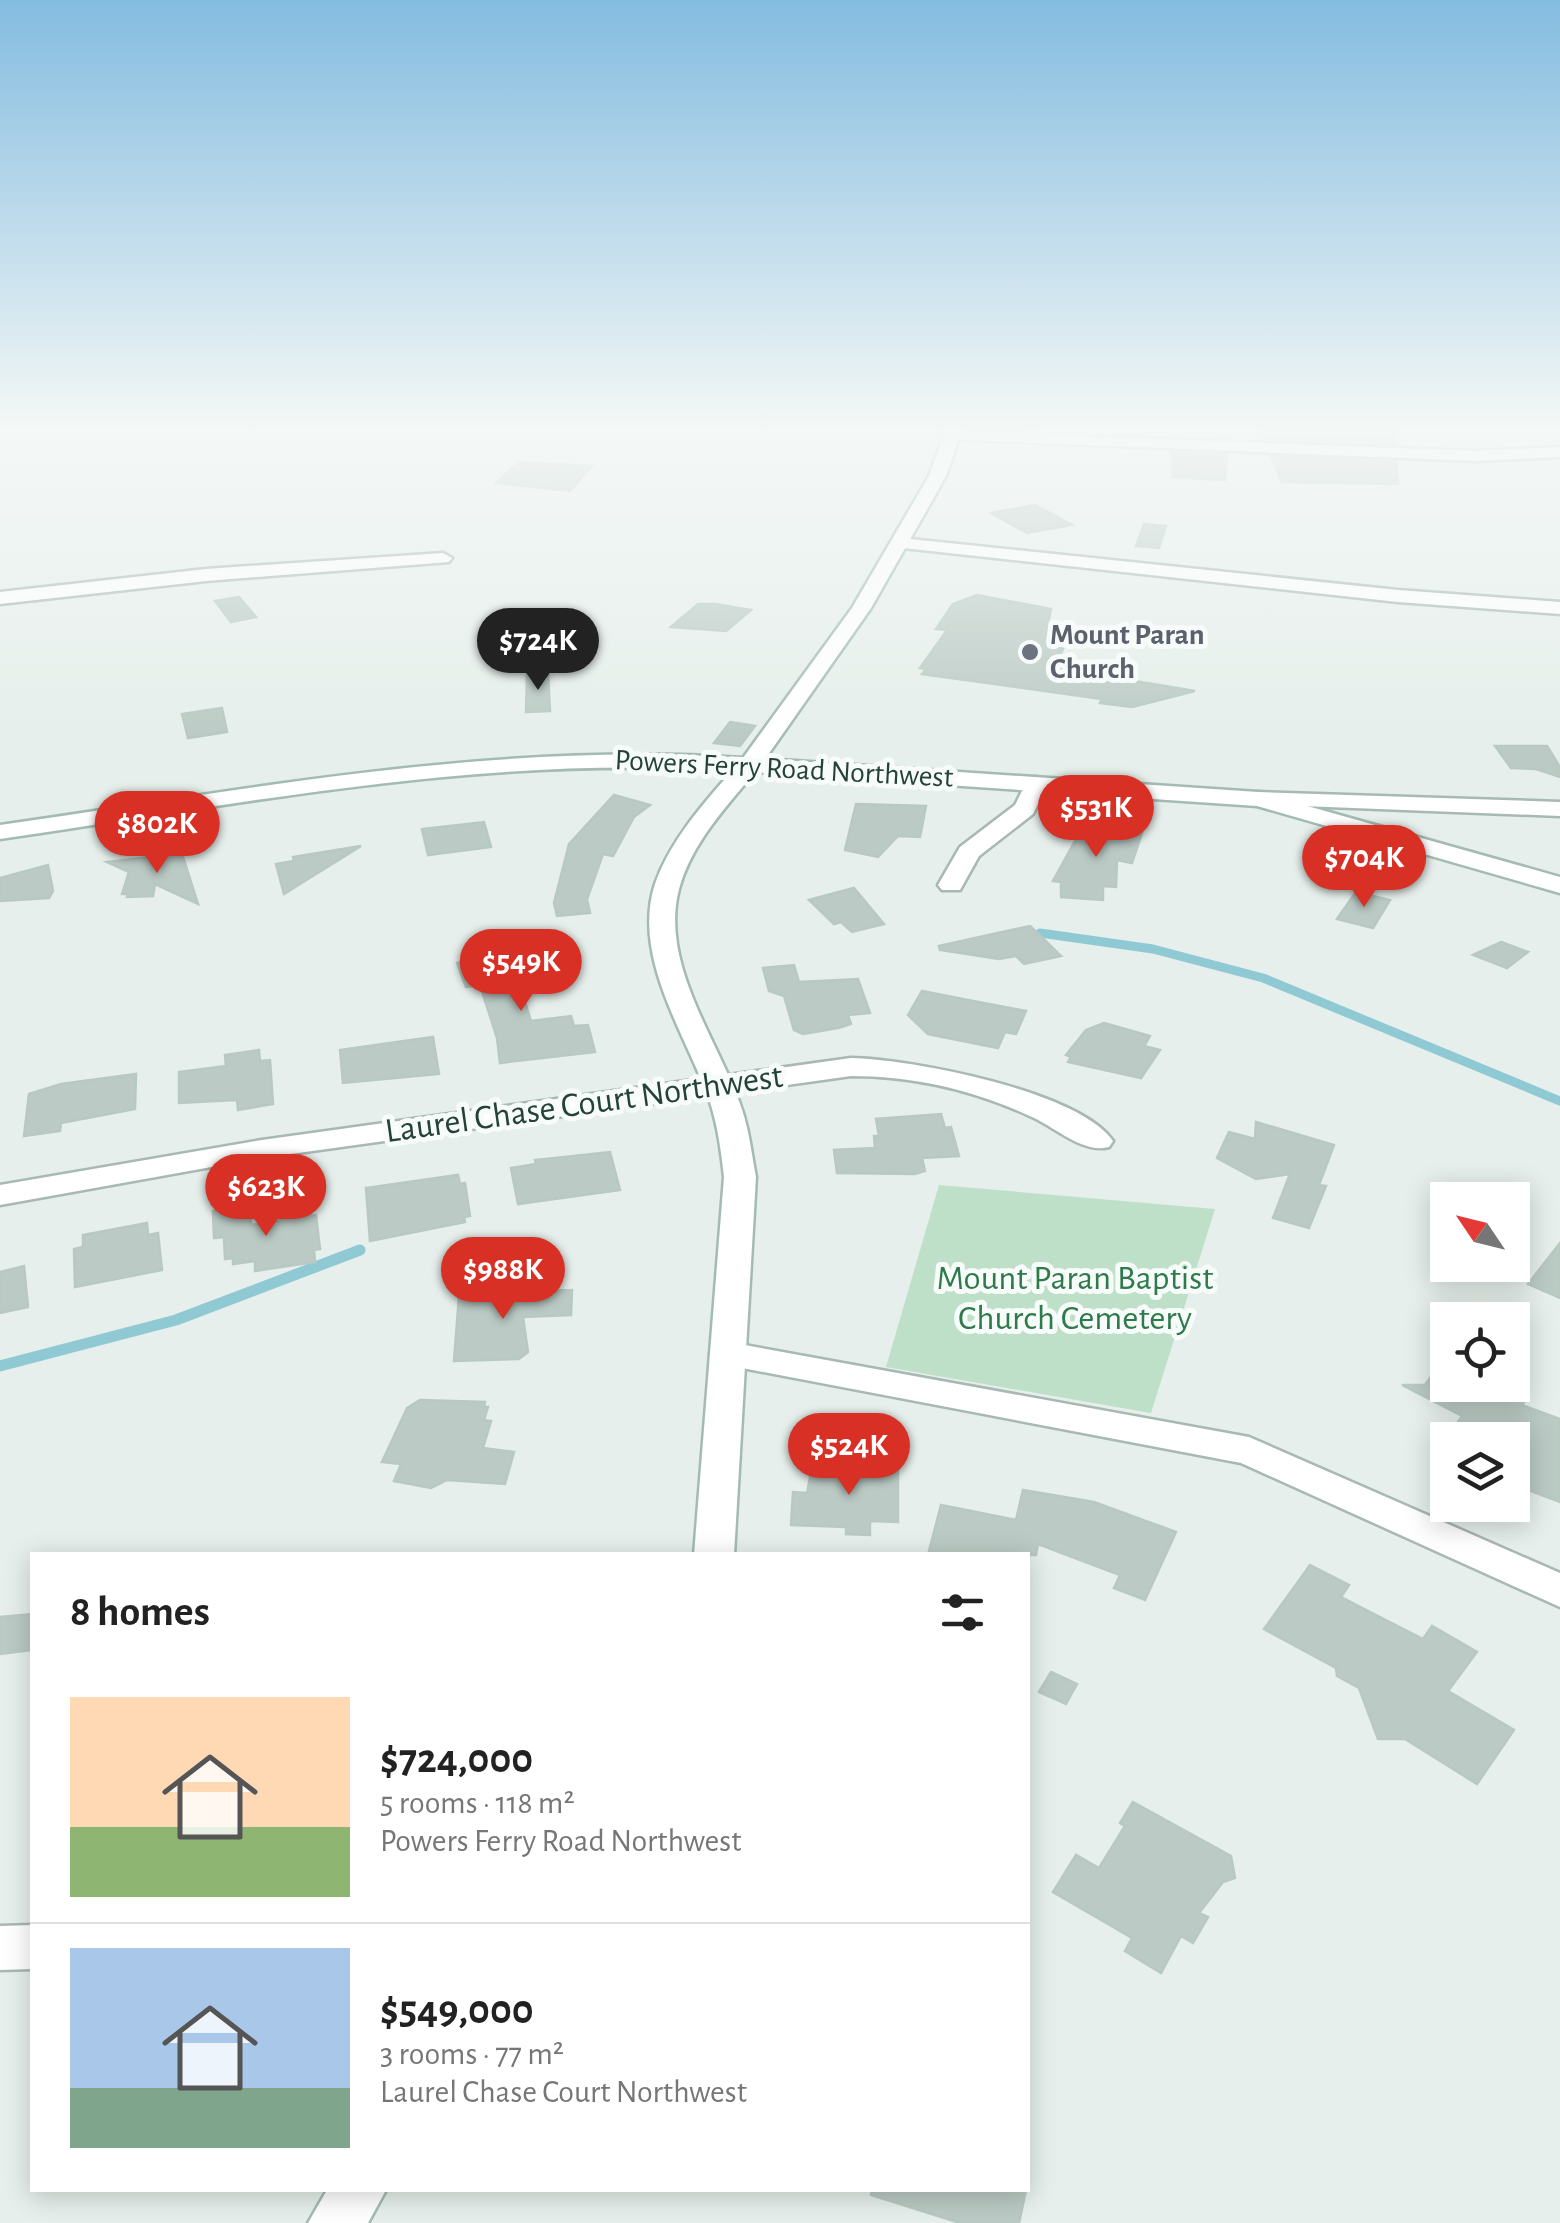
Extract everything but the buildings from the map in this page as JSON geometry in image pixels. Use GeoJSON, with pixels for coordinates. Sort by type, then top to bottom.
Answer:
{"type":"FeatureCollection","features":[{"type":"Feature","properties":{"kind":"street"},"geometry":{"type":"LineString","coordinates":[[714,1552],[740,1177],[733,1126],[669,960],[662,926],[663,902],[682,856],[856,621],[904,533]]}},
{"type":"Feature","properties":{"kind":"street"},"geometry":{"type":"LineString","coordinates":[[900,542],[1379,594],[1560,608]]}},
{"type":"Feature","properties":{"kind":"street"},"geometry":{"type":"LineString","coordinates":[[0,598],[206,575],[442,558]]}},
{"type":"Feature","properties":{"kind":"street","name":"Powers Ferry Road Northwest"},"geometry":{"type":"LineString","coordinates":[[0,832],[434,770],[607,760],[749,764],[1258,799],[1560,885]]}},
{"type":"Feature","properties":{"kind":"street"},"geometry":{"type":"LineString","coordinates":[[951,885],[969,852],[1025,810],[1036,784]]}},
{"type":"Feature","properties":{"kind":"street"},"geometry":{"type":"LineString","coordinates":[[1258,799],[1560,810]]}},
{"type":"Feature","properties":{"kind":"street","name":"Laurel Chase Court Northwest"},"geometry":{"type":"LineString","coordinates":[[0,1194],[262,1148],[851,1067],[900,1069],[1040,1108],[1060,1115],[1098,1141]]}},
{"type":"Feature","properties":{"kind":"street"},"geometry":{"type":"LineString","coordinates":[[728,1354],[1249,1451],[1560,1591]]}},
{"type":"Feature","properties":{"kind":"street"},"geometry":{"type":"LineString","coordinates":[[0,1948],[30,1947]]}},
{"type":"Feature","properties":{"kind":"street"},"geometry":{"type":"LineString","coordinates":[[335,2223],[358,2192]]}},
{"type":"Feature","properties":{"kind":"green space","name":"Mount Paran Baptist Church Cemetery"},"geometry":{"type":"Polygon","coordinates":[[[939,1185],[1215,1209],[1151,1413],[886,1367],[939,1185]]]}},
{"type":"Feature","properties":{"kind":"waterway"},"geometry":{"type":"LineString","coordinates":[[1040,933],[1153,949],[1263,978],[1560,1101]]}},
{"type":"Feature","properties":{"kind":"waterway"},"geometry":{"type":"LineString","coordinates":[[0,1366],[176,1320],[360,1250]]}},
{"type":"Feature","properties":{"kind":"place","name":"Mount Paran Church"},"geometry":{"type":"Point","coordinates":[1030,652]}}]}
